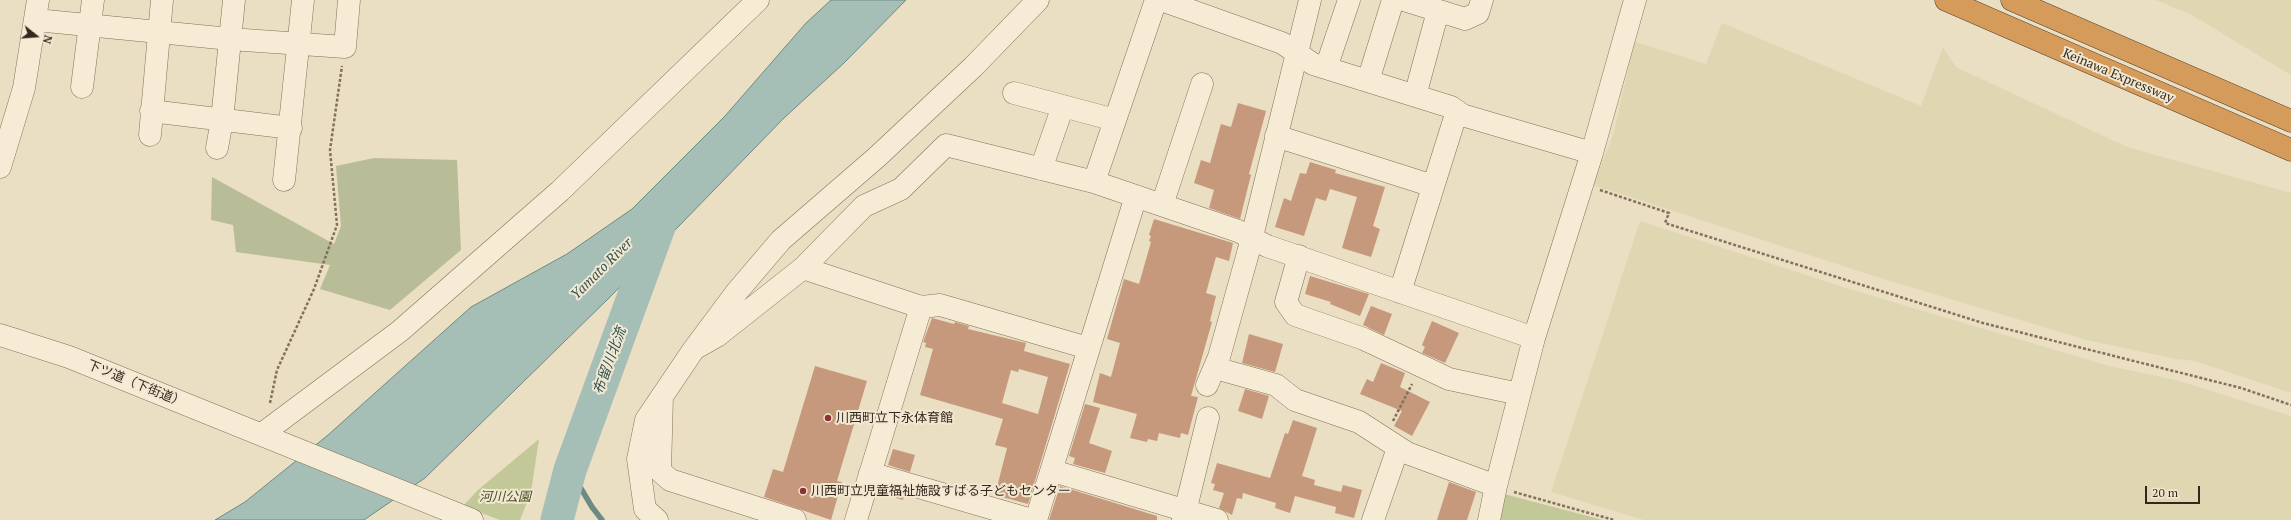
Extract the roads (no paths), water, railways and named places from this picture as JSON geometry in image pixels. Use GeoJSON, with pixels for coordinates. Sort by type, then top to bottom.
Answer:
{"type":"FeatureCollection","features":[{"type":"Feature","properties":{"kind":"highway","name":"Keinawa Expressway"},"geometry":{"type":"LineString","coordinates":[[1946,0],[2291,150]]}},
{"type":"Feature","properties":{"kind":"highway","name":"Keinawa Expressway"},"geometry":{"type":"LineString","coordinates":[[2012,0],[2291,121]]}},
{"type":"Feature","properties":{"kind":"street"},"geometry":{"type":"LineString","coordinates":[[82,87],[93,0]]}},
{"type":"Feature","properties":{"kind":"street"},"geometry":{"type":"LineString","coordinates":[[150,135],[162,0]]}},
{"type":"Feature","properties":{"kind":"street"},"geometry":{"type":"LineString","coordinates":[[217,148],[222,120],[234,0]]}},
{"type":"Feature","properties":{"kind":"street"},"geometry":{"type":"LineString","coordinates":[[284,180],[291,128],[303,0]]}},
{"type":"Feature","properties":{"kind":"street"},"geometry":{"type":"LineString","coordinates":[[0,167],[24,88],[37,10],[90,25],[230,39],[345,47],[349,0]]}},
{"type":"Feature","properties":{"kind":"street"},"geometry":{"type":"LineString","coordinates":[[266,436],[400,331],[560,191],[758,0]]}},
{"type":"Feature","properties":{"kind":"street"},"geometry":{"type":"LineString","coordinates":[[641,517],[638,459],[646,420],[694,349],[735,294],[781,240],[888,147],[973,67],[1038,0]]}},
{"type":"Feature","properties":{"kind":"street"},"geometry":{"type":"LineString","coordinates":[[1094,182],[1156,0]]}},
{"type":"Feature","properties":{"kind":"street"},"geometry":{"type":"LineString","coordinates":[[1161,0],[1282,43],[1313,64],[1451,107],[1462,115],[1592,153]]}},
{"type":"Feature","properties":{"kind":"street"},"geometry":{"type":"LineString","coordinates":[[1310,0],[1295,53],[1252,238],[1211,377],[1276,385],[1295,400],[1360,422],[1407,453],[1496,486]]}},
{"type":"Feature","properties":{"kind":"street"},"geometry":{"type":"LineString","coordinates":[[1326,68],[1348,0]]}},
{"type":"Feature","properties":{"kind":"street"},"geometry":{"type":"LineString","coordinates":[[1368,81],[1393,0]]}},
{"type":"Feature","properties":{"kind":"street"},"geometry":{"type":"LineString","coordinates":[[1404,0],[1465,19],[1478,13],[1482,0]]}},
{"type":"Feature","properties":{"kind":"street"},"geometry":{"type":"LineString","coordinates":[[1489,520],[1496,486],[1534,338],[1592,153],[1635,0]]}},
{"type":"Feature","properties":{"kind":"street"},"geometry":{"type":"LineString","coordinates":[[1414,96],[1438,11]]}},
{"type":"Feature","properties":{"kind":"street"},"geometry":{"type":"LineString","coordinates":[[1162,205],[1202,84]]}},
{"type":"Feature","properties":{"kind":"street"},"geometry":{"type":"LineString","coordinates":[[1014,93],[1115,120]]}},
{"type":"Feature","properties":{"kind":"street"},"geometry":{"type":"LineString","coordinates":[[1041,169],[1063,106]]}},
{"type":"Feature","properties":{"kind":"street"},"geometry":{"type":"LineString","coordinates":[[151,111],[291,128]]}},
{"type":"Feature","properties":{"kind":"street"},"geometry":{"type":"LineString","coordinates":[[1400,292],[1457,111]]}},
{"type":"Feature","properties":{"kind":"street"},"geometry":{"type":"LineString","coordinates":[[1276,136],[1433,186]]}},
{"type":"Feature","properties":{"kind":"street"},"geometry":{"type":"LineString","coordinates":[[694,349],[718,336],[804,268],[864,206],[901,188],[946,145],[1094,182],[1162,205],[1400,292],[1534,338]]}},
{"type":"Feature","properties":{"kind":"street"},"geometry":{"type":"LineString","coordinates":[[1036,520],[1047,482],[1053,471],[1088,348],[1136,196]]}},
{"type":"Feature","properties":{"kind":"street"},"geometry":{"type":"LineString","coordinates":[[1299,256],[1286,302],[1295,315],[1364,339],[1449,379],[1519,394]]}},
{"type":"Feature","properties":{"kind":"street"},"geometry":{"type":"LineString","coordinates":[[804,268],[921,307],[940,305],[1088,348]]}},
{"type":"Feature","properties":{"kind":"street"},"geometry":{"type":"LineString","coordinates":[[856,520],[921,307]]}},
{"type":"Feature","properties":{"kind":"street","name":"下ツ道（下街道）"},"geometry":{"type":"LineString","coordinates":[[0,335],[69,357],[462,516]]}},
{"type":"Feature","properties":{"kind":"street"},"geometry":{"type":"LineString","coordinates":[[662,396],[660,471],[670,480],[795,520]]}},
{"type":"Feature","properties":{"kind":"street"},"geometry":{"type":"LineString","coordinates":[[1185,516],[1208,418]]}},
{"type":"Feature","properties":{"kind":"street"},"geometry":{"type":"LineString","coordinates":[[1373,520],[1391,443]]}},
{"type":"Feature","properties":{"kind":"street"},"geometry":{"type":"LineString","coordinates":[[1053,471],[1185,516],[1217,520]]}},
{"type":"Feature","properties":{"kind":"street"},"geometry":{"type":"LineString","coordinates":[[870,473],[1032,520]]}},
{"type":"Feature","properties":{"kind":"water","name":"Yamato River"},"geometry":{"type":"Polygon","coordinates":[[[831,0],[906,0],[844,63],[784,118],[609,298],[425,478],[364,520],[215,520],[245,502],[328,435],[471,307],[567,254],[632,209],[725,116],[806,23],[831,0]]]}},
{"type":"Feature","properties":{"kind":"waterway","name":"布留川北流"},"geometry":{"type":"LineString","coordinates":[[557,520],[570,470],[663,216]]}},
{"type":"Feature","properties":{"kind":"waterway"},"geometry":{"type":"LineString","coordinates":[[570,470],[592,507],[602,520]]}},
{"type":"Feature","properties":{"kind":"place","name":"川西町立下永体育館"},"geometry":{"type":"Point","coordinates":[828,418]}},
{"type":"Feature","properties":{"kind":"place","name":"川西町立児童福祉施設すばる子どもセンター"},"geometry":{"type":"Point","coordinates":[803,491]}},
{"type":"Feature","properties":{"kind":"park label","name":"河川公園"},"geometry":{"type":"Point","coordinates":[505,497]}}]}
